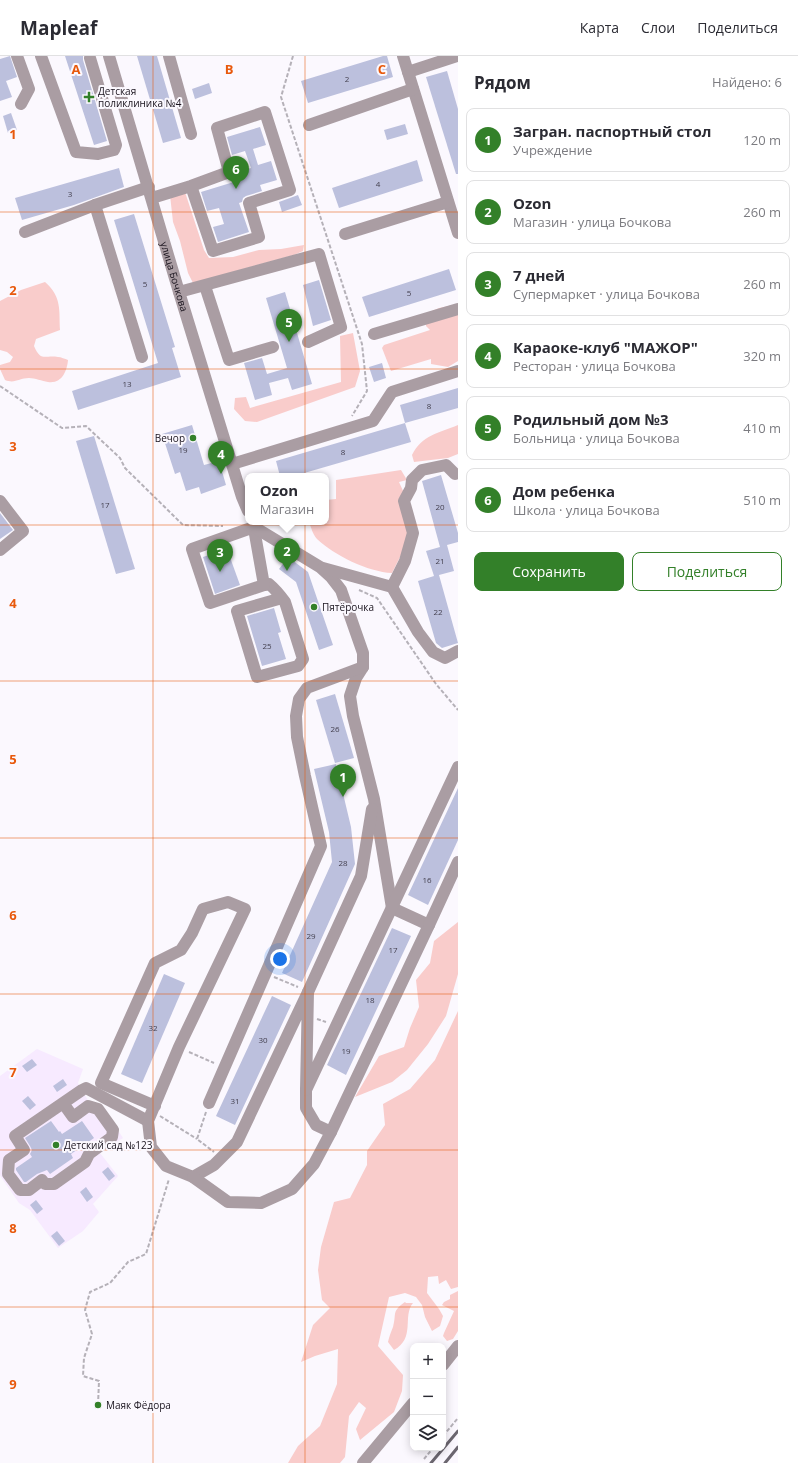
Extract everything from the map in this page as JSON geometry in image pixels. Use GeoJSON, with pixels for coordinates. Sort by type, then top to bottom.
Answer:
{"type":"FeatureCollection","features":[{"type":"Feature","properties":{"kind":"street"},"geometry":{"type":"LineString","coordinates":[[18,56],[29,89],[21,104]]}},
{"type":"Feature","properties":{"kind":"street"},"geometry":{"type":"LineString","coordinates":[[41,56],[76,152],[98,154],[114,150],[116,145],[90,58]]}},
{"type":"Feature","properties":{"kind":"street","name":"улица Бочкова"},"geometry":{"type":"LineString","coordinates":[[109,56],[151,192],[179,292],[245,504]]}},
{"type":"Feature","properties":{"kind":"street"},"geometry":{"type":"LineString","coordinates":[[169,56],[191,134]]}},
{"type":"Feature","properties":{"kind":"street"},"geometry":{"type":"LineString","coordinates":[[403,56],[458,233]]}},
{"type":"Feature","properties":{"kind":"street"},"geometry":{"type":"LineString","coordinates":[[408,72],[457,56]]}},
{"type":"Feature","properties":{"kind":"street"},"geometry":{"type":"LineString","coordinates":[[308,126],[413,89]]}},
{"type":"Feature","properties":{"kind":"street"},"geometry":{"type":"LineString","coordinates":[[25,232],[95,205],[151,192],[191,186],[229,172],[217,128],[265,112],[290,190],[249,203],[259,237],[213,252],[191,186]]}},
{"type":"Feature","properties":{"kind":"street"},"geometry":{"type":"LineString","coordinates":[[346,234],[448,202]]}},
{"type":"Feature","properties":{"kind":"street"},"geometry":{"type":"LineString","coordinates":[[95,205],[142,357]]}},
{"type":"Feature","properties":{"kind":"street"},"geometry":{"type":"LineString","coordinates":[[179,292],[206,286],[319,254],[341,327],[308,342]]}},
{"type":"Feature","properties":{"kind":"street"},"geometry":{"type":"LineString","coordinates":[[206,286],[229,360],[273,347]]}},
{"type":"Feature","properties":{"kind":"street"},"geometry":{"type":"LineString","coordinates":[[374,334],[458,309]]}},
{"type":"Feature","properties":{"kind":"street"},"geometry":{"type":"LineString","coordinates":[[232,464],[373,421],[392,392],[458,372]]}},
{"type":"Feature","properties":{"kind":"street"},"geometry":{"type":"LineString","coordinates":[[392,587],[404,561],[413,533],[404,501],[411,488],[412,480],[422,470],[446,465],[457,477]]}},
{"type":"Feature","properties":{"kind":"street"},"geometry":{"type":"LineString","coordinates":[[0,501],[23,531],[0,550]]}},
{"type":"Feature","properties":{"kind":"street"},"geometry":{"type":"LineString","coordinates":[[251,525],[192,549],[210,603],[269,584],[282,598],[289,611],[303,659],[298,666],[257,677],[237,611],[282,598]]}},
{"type":"Feature","properties":{"kind":"street"},"geometry":{"type":"LineString","coordinates":[[253,525],[264,585]]}},
{"type":"Feature","properties":{"kind":"street"},"geometry":{"type":"LineString","coordinates":[[255,525],[320,567],[331,577],[341,590],[363,653],[363,667],[356,678],[350,696],[353,716],[374,800],[392,908]]}},
{"type":"Feature","properties":{"kind":"street"},"geometry":{"type":"LineString","coordinates":[[320,567],[392,587],[418,632],[433,652],[445,658],[458,651]]}},
{"type":"Feature","properties":{"kind":"street"},"geometry":{"type":"LineString","coordinates":[[209,1103],[321,846],[304,776],[298,737],[296,716],[299,699],[307,688],[363,667]]}},
{"type":"Feature","properties":{"kind":"street"},"geometry":{"type":"LineString","coordinates":[[306,1090],[458,767]]}},
{"type":"Feature","properties":{"kind":"street"},"geometry":{"type":"LineString","coordinates":[[193,1176],[214,1165],[237,1142],[361,876],[374,800]]}},
{"type":"Feature","properties":{"kind":"street"},"geometry":{"type":"LineString","coordinates":[[152,1113],[101,1083],[155,963],[181,950],[192,933],[204,909],[228,902],[245,910],[179,1047],[152,1113],[151,1147],[166,1166],[193,1176],[228,1202],[260,1203],[292,1189],[314,1164],[331,1132],[458,862]]}},
{"type":"Feature","properties":{"kind":"street"},"geometry":{"type":"LineString","coordinates":[[392,908],[429,925]]}},
{"type":"Feature","properties":{"kind":"street"},"geometry":{"type":"LineString","coordinates":[[308,992],[306,1108],[316,1125],[331,1132]]}},
{"type":"Feature","properties":{"kind":"street"},"geometry":{"type":"LineString","coordinates":[[63,1103],[73,1117],[88,1106],[98,1109],[113,1130],[112,1137],[89,1154],[85,1162],[54,1184],[45,1184],[42,1180],[29,1190],[20,1190],[8,1174],[9,1160],[24,1150],[15,1136],[63,1103],[86,1088],[152,1113]]}},
{"type":"Feature","properties":{"kind":"street"},"geometry":{"type":"LineString","coordinates":[[446,1361],[458,1346]]}},
{"type":"Feature","properties":{"kind":"street"},"geometry":{"type":"LineString","coordinates":[[363,1463],[410,1406]]}},
{"type":"Feature","properties":{"kind":"path"},"geometry":{"type":"LineString","coordinates":[[293,56],[281,97],[362,344],[367,391],[343,430]]}},
{"type":"Feature","properties":{"kind":"path"},"geometry":{"type":"LineString","coordinates":[[0,386],[62,428],[86,426],[120,458],[125,468],[183,524],[230,526]]}},
{"type":"Feature","properties":{"kind":"path"},"geometry":{"type":"LineString","coordinates":[[357,589],[377,598],[436,684],[458,710]]}},
{"type":"Feature","properties":{"kind":"path"},"geometry":{"type":"LineString","coordinates":[[266,974],[308,992]]}},
{"type":"Feature","properties":{"kind":"path"},"geometry":{"type":"LineString","coordinates":[[308,1017],[337,1024]]}},
{"type":"Feature","properties":{"kind":"path"},"geometry":{"type":"LineString","coordinates":[[194,1054],[209,1061]]}},
{"type":"Feature","properties":{"kind":"path"},"geometry":{"type":"LineString","coordinates":[[197,1139],[209,1103]]}},
{"type":"Feature","properties":{"kind":"path"},"geometry":{"type":"LineString","coordinates":[[152,1113],[197,1139],[221,1158]]}},
{"type":"Feature","properties":{"kind":"path"},"geometry":{"type":"LineString","coordinates":[[98,1405],[99,1381],[83,1376],[84,1358],[92,1334],[85,1310],[90,1292],[110,1283],[128,1262],[146,1254],[172,1168]]}},
{"type":"Feature","properties":{"kind":"path"},"geometry":{"type":"LineString","coordinates":[[446,1432],[458,1418]]}},
{"type":"Feature","properties":{"kind":"path"},"geometry":{"type":"LineString","coordinates":[[424,1459],[431,1451]]}},
{"type":"Feature","properties":{"kind":"shaded area"},"geometry":{"type":"Polygon","coordinates":[[[185,192],[204,250],[209,258],[233,257],[259,250],[281,249],[304,245],[303,251],[294,255],[193,283],[188,273],[180,241],[173,222],[170,195],[185,192]]]}},
{"type":"Feature","properties":{"kind":"shaded area"},"geometry":{"type":"Polygon","coordinates":[[[45,282],[57,299],[60,330],[36,339],[34,346],[36,351],[43,357],[59,357],[68,360],[65,372],[60,379],[53,382],[34,378],[14,381],[5,380],[0,369],[0,365],[10,362],[13,357],[7,352],[0,350],[0,301],[21,290],[45,282]]]}},
{"type":"Feature","properties":{"kind":"shaded area"},"geometry":{"type":"Polygon","coordinates":[[[453,305],[458,310],[458,361],[448,367],[431,364],[431,359],[391,371],[382,348],[384,345],[430,330],[426,326],[427,313],[439,308],[453,305]]]}},
{"type":"Feature","properties":{"kind":"shaded area"},"geometry":{"type":"Polygon","coordinates":[[[353,333],[360,371],[355,387],[257,422],[245,421],[234,409],[235,398],[246,397],[250,408],[341,382],[340,336],[353,333]]]}},
{"type":"Feature","properties":{"kind":"shaded area"},"geometry":{"type":"Polygon","coordinates":[[[458,425],[458,454],[448,458],[414,462],[412,455],[421,443],[438,433],[458,425]]]}},
{"type":"Feature","properties":{"kind":"shaded area"},"geometry":{"type":"Polygon","coordinates":[[[401,470],[407,480],[399,482],[404,493],[399,498],[409,532],[402,553],[392,573],[373,570],[342,557],[324,545],[313,533],[310,525],[329,525],[329,500],[336,499],[336,480],[401,470]]]}},
{"type":"Feature","properties":{"kind":"shaded area"},"geometry":{"type":"Polygon","coordinates":[[[458,922],[458,974],[446,1016],[428,1044],[407,1070],[392,1082],[355,1097],[379,1056],[404,1047],[419,1007],[416,980],[430,963],[434,941],[458,922]]]}},
{"type":"Feature","properties":{"kind":"shaded area"},"geometry":{"type":"Polygon","coordinates":[[[458,1011],[458,1287],[451,1289],[446,1280],[439,1284],[438,1276],[428,1277],[427,1293],[443,1316],[440,1326],[432,1331],[425,1317],[422,1305],[416,1297],[405,1293],[389,1297],[378,1346],[403,1375],[402,1391],[394,1412],[360,1440],[356,1429],[366,1408],[359,1402],[349,1416],[345,1457],[340,1463],[288,1463],[298,1446],[320,1426],[337,1384],[338,1349],[301,1362],[313,1325],[330,1308],[322,1300],[318,1270],[321,1247],[334,1202],[350,1198],[367,1165],[367,1151],[385,1125],[383,1104],[410,1089],[435,1060],[458,1011]]]}},
{"type":"Feature","properties":{"kind":"shaded area","name":"Детский сад №123"},"geometry":{"type":"Polygon","coordinates":[[[37,1049],[83,1069],[78,1083],[90,1104],[102,1106],[123,1138],[100,1153],[118,1176],[93,1204],[99,1212],[83,1231],[58,1248],[30,1210],[19,1203],[0,1175],[0,1076],[37,1049]]]}},
{"type":"Feature","properties":{"kind":"shaded area"},"geometry":{"type":"Polygon","coordinates":[[[458,1291],[458,1331],[453,1339],[447,1341],[443,1336],[454,1311],[442,1305],[450,1299],[450,1295],[458,1291]]]}},
{"type":"Feature","properties":{"kind":"shaded area"},"geometry":{"type":"Polygon","coordinates":[[[405,1302],[413,1303],[408,1314],[407,1333],[401,1345],[394,1350],[388,1340],[393,1327],[395,1313],[405,1302]]]}},
{"type":"Feature","properties":{"kind":"building"},"geometry":{"type":"Polygon","coordinates":[[[10,56],[17,77],[6,81],[12,97],[0,101],[0,59],[10,56]]]}},
{"type":"Feature","properties":{"kind":"building","name":"Детская поликлиника №4"},"geometry":{"type":"Polygon","coordinates":[[[65,56],[83,56],[107,141],[94,145],[65,56]]]}},
{"type":"Feature","properties":{"kind":"building"},"geometry":{"type":"Polygon","coordinates":[[[137,56],[157,56],[181,138],[163,143],[137,56]]]}},
{"type":"Feature","properties":{"kind":"building"},"geometry":{"type":"Polygon","coordinates":[[[387,56],[393,77],[308,103],[301,81],[387,56]]]}},
{"type":"Feature","properties":{"kind":"building"},"geometry":{"type":"Polygon","coordinates":[[[447,71],[458,109],[458,174],[456,174],[426,77],[447,71]]]}},
{"type":"Feature","properties":{"kind":"building"},"geometry":{"type":"Polygon","coordinates":[[[209,83],[212,93],[195,99],[192,89],[209,83]]]}},
{"type":"Feature","properties":{"kind":"building"},"geometry":{"type":"Polygon","coordinates":[[[11,113],[17,130],[8,133],[3,116],[11,113]]]}},
{"type":"Feature","properties":{"kind":"building"},"geometry":{"type":"Polygon","coordinates":[[[405,124],[408,134],[387,140],[384,130],[405,124]]]}},
{"type":"Feature","properties":{"kind":"building"},"geometry":{"type":"Polygon","coordinates":[[[260,127],[266,145],[253,149],[258,165],[271,161],[277,180],[260,185],[262,191],[246,196],[243,198],[242,202],[239,203],[249,232],[218,242],[213,227],[224,224],[219,208],[207,211],[201,192],[237,181],[236,172],[251,168],[245,151],[232,155],[227,137],[260,127]]]}},
{"type":"Feature","properties":{"kind":"building"},"geometry":{"type":"Polygon","coordinates":[[[417,160],[423,181],[339,208],[332,188],[417,160]]]}},
{"type":"Feature","properties":{"kind":"building"},"geometry":{"type":"Polygon","coordinates":[[[119,168],[124,187],[74,205],[22,220],[15,198],[119,168]]]}},
{"type":"Feature","properties":{"kind":"building"},"geometry":{"type":"Polygon","coordinates":[[[298,195],[302,205],[282,212],[279,202],[298,195]]]}},
{"type":"Feature","properties":{"kind":"building"},"geometry":{"type":"Polygon","coordinates":[[[134,214],[175,347],[172,348],[181,377],[78,410],[72,391],[158,363],[114,220],[134,214]]]}},
{"type":"Feature","properties":{"kind":"building"},"geometry":{"type":"Polygon","coordinates":[[[449,269],[456,290],[369,317],[362,297],[449,269]]]}},
{"type":"Feature","properties":{"kind":"building"},"geometry":{"type":"Polygon","coordinates":[[[319,280],[331,320],[313,326],[303,285],[319,280]]]}},
{"type":"Feature","properties":{"kind":"building"},"geometry":{"type":"Polygon","coordinates":[[[285,292],[312,384],[292,390],[288,378],[269,383],[272,395],[255,400],[244,363],[262,358],[267,374],[287,368],[266,298],[285,292]]]}},
{"type":"Feature","properties":{"kind":"building"},"geometry":{"type":"Polygon","coordinates":[[[382,363],[386,378],[374,382],[369,367],[382,363]]]}},
{"type":"Feature","properties":{"kind":"building"},"geometry":{"type":"Polygon","coordinates":[[[458,388],[458,408],[405,423],[400,405],[458,388]]]}},
{"type":"Feature","properties":{"kind":"building"},"geometry":{"type":"Polygon","coordinates":[[[405,423],[411,442],[304,473],[279,473],[276,461],[405,423]]]}},
{"type":"Feature","properties":{"kind":"building"},"geometry":{"type":"Polygon","coordinates":[[[192,425],[204,465],[219,461],[226,485],[201,494],[199,487],[186,491],[180,472],[175,474],[162,434],[192,425]]]}},
{"type":"Feature","properties":{"kind":"building"},"geometry":{"type":"Polygon","coordinates":[[[94,436],[135,569],[116,574],[76,441],[94,436]]]}},
{"type":"Feature","properties":{"kind":"building"},"geometry":{"type":"Polygon","coordinates":[[[441,475],[458,533],[458,542],[447,545],[454,571],[439,575],[458,643],[442,648],[436,643],[418,581],[434,576],[426,551],[440,547],[422,481],[441,475]]]}},
{"type":"Feature","properties":{"kind":"building"},"geometry":{"type":"Polygon","coordinates":[[[0,513],[13,530],[0,539],[0,513]]]}},
{"type":"Feature","properties":{"kind":"building"},"geometry":{"type":"Polygon","coordinates":[[[227,549],[240,585],[215,594],[203,557],[227,549]]]}},
{"type":"Feature","properties":{"kind":"building"},"geometry":{"type":"Polygon","coordinates":[[[288,557],[308,572],[333,645],[319,650],[296,582],[279,569],[288,557]]]}},
{"type":"Feature","properties":{"kind":"building"},"geometry":{"type":"Polygon","coordinates":[[[274,608],[281,632],[278,633],[286,659],[262,666],[247,616],[274,608]]]}},
{"type":"Feature","properties":{"kind":"building"},"geometry":{"type":"Polygon","coordinates":[[[335,694],[354,758],[335,763],[316,700],[335,694]]]}},
{"type":"Feature","properties":{"kind":"building"},"geometry":{"type":"Polygon","coordinates":[[[336,764],[351,827],[355,864],[302,982],[282,973],[332,862],[329,832],[314,769],[336,764]]]}},
{"type":"Feature","properties":{"kind":"building"},"geometry":{"type":"Polygon","coordinates":[[[458,788],[458,840],[428,905],[408,895],[458,788]]]}},
{"type":"Feature","properties":{"kind":"building"},"geometry":{"type":"Polygon","coordinates":[[[392,928],[411,936],[346,1075],[327,1065],[392,928]]]}},
{"type":"Feature","properties":{"kind":"building"},"geometry":{"type":"Polygon","coordinates":[[[164,974],[185,983],[142,1083],[121,1074],[164,974]]]}},
{"type":"Feature","properties":{"kind":"building"},"geometry":{"type":"Polygon","coordinates":[[[272,996],[291,1005],[235,1125],[216,1116],[272,996]]]}},
{"type":"Feature","properties":{"kind":"building"},"geometry":{"type":"Polygon","coordinates":[[[32,1059],[37,1065],[27,1072],[22,1066],[32,1059]]]}},
{"type":"Feature","properties":{"kind":"building"},"geometry":{"type":"Polygon","coordinates":[[[63,1079],[67,1085],[57,1092],[53,1086],[63,1079]]]}},
{"type":"Feature","properties":{"kind":"building"},"geometry":{"type":"Polygon","coordinates":[[[28,1096],[36,1105],[30,1110],[22,1101],[28,1096]]]}},
{"type":"Feature","properties":{"kind":"building"},"geometry":{"type":"Polygon","coordinates":[[[51,1121],[62,1134],[82,1121],[94,1138],[71,1154],[73,1158],[50,1174],[47,1170],[24,1182],[16,1168],[32,1157],[30,1154],[32,1150],[25,1138],[51,1121]]]}},
{"type":"Feature","properties":{"kind":"building"},"geometry":{"type":"Polygon","coordinates":[[[108,1167],[115,1176],[109,1181],[102,1172],[108,1167]]]}},
{"type":"Feature","properties":{"kind":"building"},"geometry":{"type":"Polygon","coordinates":[[[86,1187],[93,1197],[87,1202],[80,1192],[86,1187]]]}},
{"type":"Feature","properties":{"kind":"building"},"geometry":{"type":"Polygon","coordinates":[[[36,1200],[43,1209],[37,1214],[30,1205],[36,1200]]]}},
{"type":"Feature","properties":{"kind":"building"},"geometry":{"type":"Polygon","coordinates":[[[57,1231],[65,1241],[59,1246],[51,1236],[57,1231]]]}},
{"type":"Feature","properties":{"kind":"railway"},"geometry":{"type":"LineString","coordinates":[[431,1463],[458,1431]]}},
{"type":"Feature","properties":{"kind":"railway"},"geometry":{"type":"LineString","coordinates":[[445,1463],[458,1447]]}},
{"type":"Feature","properties":{"kind":"place","name":"Детская поликлиника №4"},"geometry":{"type":"Point","coordinates":[89,97]}},
{"type":"Feature","properties":{"kind":"place","name":"Дом ребенка"},"geometry":{"type":"Point","coordinates":[236,189]}},
{"type":"Feature","properties":{"kind":"place","name":"Родильный дом №3"},"geometry":{"type":"Point","coordinates":[289,342]}},
{"type":"Feature","properties":{"kind":"place","name":"Вечор"},"geometry":{"type":"Point","coordinates":[193,438]}},
{"type":"Feature","properties":{"kind":"place","name":"Караоке-клуб \"МАЖОР\""},"geometry":{"type":"Point","coordinates":[221,474]}},
{"type":"Feature","properties":{"kind":"place","name":"Ozon"},"geometry":{"type":"Point","coordinates":[287,571]}},
{"type":"Feature","properties":{"kind":"place","name":"7 дней"},"geometry":{"type":"Point","coordinates":[220,572]}},
{"type":"Feature","properties":{"kind":"place","name":"Пятёрочка"},"geometry":{"type":"Point","coordinates":[314,607]}},
{"type":"Feature","properties":{"kind":"place","name":"Загран. паспортный стол"},"geometry":{"type":"Point","coordinates":[343,797]}},
{"type":"Feature","properties":{"kind":"place","name":"Детский сад №123"},"geometry":{"type":"Point","coordinates":[56,1145]}},
{"type":"Feature","properties":{"kind":"place","name":"Маяк Фёдора"},"geometry":{"type":"Point","coordinates":[98,1405]}}]}
